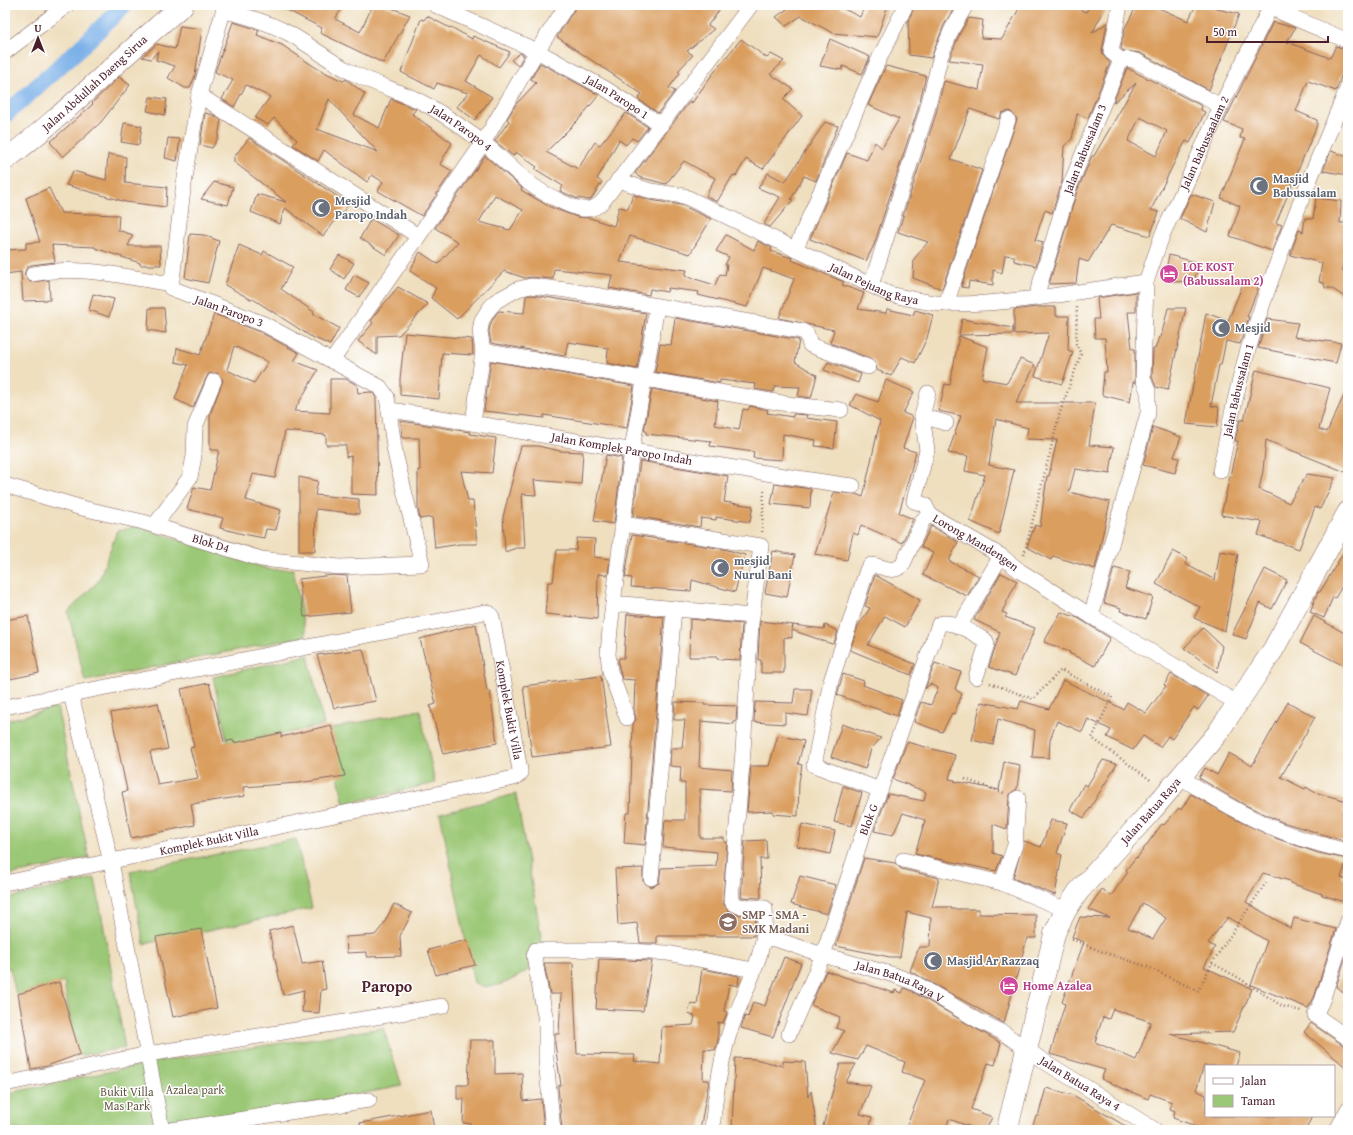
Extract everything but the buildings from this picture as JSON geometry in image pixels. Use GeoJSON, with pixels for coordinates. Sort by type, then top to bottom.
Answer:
{"type":"FeatureCollection","features":[{"type":"Feature","properties":{"kind":"main road","name":"Jalan Abdullah Daeng Sirua"},"geometry":{"type":"LineString","coordinates":[[5,160],[42,132],[151,31],[183,5]]}},
{"type":"Feature","properties":{"kind":"main road","name":"Jalan Batua Raya"},"geometry":{"type":"LineString","coordinates":[[1007,1130],[1055,932],[1066,910],[1098,868],[1217,734],[1272,650],[1348,512]]}},
{"type":"Feature","properties":{"kind":"street"},"geometry":{"type":"LineString","coordinates":[[5,52],[67,5]]}},
{"type":"Feature","properties":{"kind":"street","name":"Jalan Paropo 1"},"geometry":{"type":"LineString","coordinates":[[435,5],[537,51],[606,89],[661,125],[751,5]]}},
{"type":"Feature","properties":{"kind":"street"},"geometry":{"type":"LineString","coordinates":[[332,361],[483,143],[537,51],[567,5]]}},
{"type":"Feature","properties":{"kind":"street"},"geometry":{"type":"LineString","coordinates":[[795,250],[877,63],[906,5]]}},
{"type":"Feature","properties":{"kind":"street"},"geometry":{"type":"LineString","coordinates":[[871,285],[926,114],[941,55],[952,29],[966,5]]}},
{"type":"Feature","properties":{"kind":"street"},"geometry":{"type":"LineString","coordinates":[[1120,5],[1121,10],[1112,42],[1111,52],[1121,60],[1128,59],[1136,61],[1221,106]]}},
{"type":"Feature","properties":{"kind":"street"},"geometry":{"type":"LineString","coordinates":[[1267,6],[1348,41]]}},
{"type":"Feature","properties":{"kind":"street","name":"Jalan Babussaalam 2"},"geometry":{"type":"LineString","coordinates":[[1090,616],[1148,413],[1148,391],[1143,379],[1146,282],[1163,234],[1267,6]]}},
{"type":"Feature","properties":{"kind":"street"},"geometry":{"type":"LineString","coordinates":[[32,274],[52,270],[84,271],[171,284],[183,190],[199,95],[225,8]]}},
{"type":"Feature","properties":{"kind":"street","name":"Jalan Paropo 4"},"geometry":{"type":"LineString","coordinates":[[225,8],[290,34],[328,60],[345,69],[428,106],[483,143],[534,186],[551,198],[582,210],[588,210],[598,206],[661,125]]}},
{"type":"Feature","properties":{"kind":"street","name":"Jalan Babussalam 3"},"geometry":{"type":"LineString","coordinates":[[1036,298],[1069,188],[1121,60]]}},
{"type":"Feature","properties":{"kind":"street","name":"Jalan Babussalam 1"},"geometry":{"type":"LineString","coordinates":[[1220,472],[1237,391],[1269,285],[1348,87]]}},
{"type":"Feature","properties":{"kind":"street"},"geometry":{"type":"LineString","coordinates":[[199,95],[418,236]]}},
{"type":"Feature","properties":{"kind":"street"},"geometry":{"type":"LineString","coordinates":[[946,304],[1008,120]]}},
{"type":"Feature","properties":{"kind":"street","name":"Jalan Pejuang Raya"},"geometry":{"type":"LineString","coordinates":[[618,180],[651,191],[684,196],[889,294],[924,302],[946,304],[1036,298],[1146,282]]}},
{"type":"Feature","properties":{"kind":"street","name":"Jalan Paropo 3"},"geometry":{"type":"LineString","coordinates":[[171,284],[171,288],[174,290],[264,324],[380,387],[387,397],[395,453],[422,564]]}},
{"type":"Feature","properties":{"kind":"street"},"geometry":{"type":"LineString","coordinates":[[472,422],[483,351],[480,331],[482,320],[496,301],[518,289],[531,286],[802,331],[807,334],[810,345],[868,367]]}},
{"type":"Feature","properties":{"kind":"street"},"geometry":{"type":"LineString","coordinates":[[627,718],[610,671],[608,654],[632,449],[657,307]]}},
{"type":"Feature","properties":{"kind":"street"},"geometry":{"type":"LineString","coordinates":[[483,351],[794,405],[841,410]]}},
{"type":"Feature","properties":{"kind":"street"},"geometry":{"type":"LineString","coordinates":[[155,525],[190,477],[194,456],[196,426],[214,381]]}},
{"type":"Feature","properties":{"kind":"street"},"geometry":{"type":"LineString","coordinates":[[928,393],[922,416],[927,450],[914,502],[925,505],[930,515]]}},
{"type":"Feature","properties":{"kind":"street","name":"Jalan Komplek Paropo Indah"},"geometry":{"type":"LineString","coordinates":[[390,410],[632,449],[765,474],[853,486]]}},
{"type":"Feature","properties":{"kind":"street"},"geometry":{"type":"LineString","coordinates":[[922,416],[946,423]]}},
{"type":"Feature","properties":{"kind":"street","name":"Blok D4"},"geometry":{"type":"LineString","coordinates":[[5,485],[74,506],[155,525],[277,562],[339,567],[422,564]]}},
{"type":"Feature","properties":{"kind":"street","name":"Lorong Mandengen"},"geometry":{"type":"LineString","coordinates":[[880,790],[814,766],[831,681],[867,570],[871,566],[892,571],[899,569],[903,564],[923,520],[930,515],[1001,556],[1020,571],[1090,616],[1236,703]]}},
{"type":"Feature","properties":{"kind":"street"},"geometry":{"type":"LineString","coordinates":[[623,524],[761,546],[751,616],[743,750],[731,899],[733,903],[739,906],[765,908],[764,941],[730,1032],[720,1068],[712,1130]]}},
{"type":"Feature","properties":{"kind":"street"},"geometry":{"type":"LineString","coordinates":[[960,627],[1001,556]]}},
{"type":"Feature","properties":{"kind":"street"},"geometry":{"type":"LineString","coordinates":[[613,605],[624,604],[751,616]]}},
{"type":"Feature","properties":{"kind":"street"},"geometry":{"type":"LineString","coordinates":[[651,878],[674,609]]}},
{"type":"Feature","properties":{"kind":"street","name":"Komplek Bukit Villa"},"geometry":{"type":"LineString","coordinates":[[5,707],[485,612],[489,613],[492,617],[520,770],[518,776],[5,883]]}},
{"type":"Feature","properties":{"kind":"street","name":"Blok G"},"geometry":{"type":"LineString","coordinates":[[789,1034],[823,955],[861,839],[939,624],[944,622],[960,627],[987,642],[976,677]]}},
{"type":"Feature","properties":{"kind":"street"},"geometry":{"type":"LineString","coordinates":[[71,694],[111,862],[162,1130]]}},
{"type":"Feature","properties":{"kind":"street"},"geometry":{"type":"LineString","coordinates":[[1174,784],[1266,826],[1306,841],[1344,850]]}},
{"type":"Feature","properties":{"kind":"street"},"geometry":{"type":"LineString","coordinates":[[1002,883],[1015,845],[1018,798]]}},
{"type":"Feature","properties":{"kind":"street"},"geometry":{"type":"LineString","coordinates":[[903,860],[1002,883],[1066,910]]}},
{"type":"Feature","properties":{"kind":"street"},"geometry":{"type":"LineString","coordinates":[[1348,921],[1322,1001],[1315,1015],[1348,1038]]}},
{"type":"Feature","properties":{"kind":"street","name":"Jalan Batua Raya V"},"geometry":{"type":"LineString","coordinates":[[764,941],[766,939],[778,940],[823,955],[894,975],[915,983],[1002,1032],[1026,1049]]}},
{"type":"Feature","properties":{"kind":"street"},"geometry":{"type":"LineString","coordinates":[[553,1130],[546,1060],[546,1021],[534,956],[536,950],[609,950],[667,953],[753,970]]}},
{"type":"Feature","properties":{"kind":"street"},"geometry":{"type":"LineString","coordinates":[[5,1084],[148,1054],[443,1006]]}},
{"type":"Feature","properties":{"kind":"street","name":"Jalan Batua Raya 4"},"geometry":{"type":"LineString","coordinates":[[1026,1049],[1155,1130]]}},
{"type":"Feature","properties":{"kind":"street"},"geometry":{"type":"LineString","coordinates":[[171,1130],[369,1100]]}},
{"type":"Feature","properties":{"kind":"street"},"geometry":{"type":"LineString","coordinates":[[1337,1130],[1348,1110]]}},
{"type":"Feature","properties":{"kind":"path"},"geometry":{"type":"LineString","coordinates":[[1020,571],[1060,412],[1081,354],[1076,344],[1078,292]]}},
{"type":"Feature","properties":{"kind":"path"},"geometry":{"type":"LineString","coordinates":[[761,546],[765,474]]}},
{"type":"Feature","properties":{"kind":"path"},"geometry":{"type":"LineString","coordinates":[[976,677],[1033,699],[1061,670],[1112,698],[1092,738],[1174,784]]}},
{"type":"Feature","properties":{"kind":"path"},"geometry":{"type":"LineString","coordinates":[[965,779],[1018,798]]}},
{"type":"Feature","properties":{"kind":"path"},"geometry":{"type":"LineString","coordinates":[[1055,932],[1100,951],[1148,967],[1198,991],[1212,963],[1267,881]]}},
{"type":"Feature","properties":{"kind":"path"},"geometry":{"type":"LineString","coordinates":[[1212,963],[1239,978],[1282,1006],[1315,1015]]}},
{"type":"Feature","properties":{"kind":"green space"},"geometry":{"type":"Polygon","coordinates":[[[137,526],[271,570],[293,569],[306,636],[85,681],[68,612],[99,580],[117,531],[137,526]]]}},
{"type":"Feature","properties":{"kind":"green space"},"geometry":{"type":"Polygon","coordinates":[[[308,655],[324,725],[228,746],[213,677],[308,655]]]}},
{"type":"Feature","properties":{"kind":"green space"},"geometry":{"type":"Polygon","coordinates":[[[57,707],[89,858],[5,876],[5,721],[57,707]]]}},
{"type":"Feature","properties":{"kind":"green space"},"geometry":{"type":"Polygon","coordinates":[[[420,710],[435,783],[344,804],[328,729],[420,710]]]}},
{"type":"Feature","properties":{"kind":"green space"},"geometry":{"type":"Polygon","coordinates":[[[516,794],[544,952],[526,952],[530,969],[517,977],[496,986],[481,986],[474,983],[440,813],[516,794]]]}},
{"type":"Feature","properties":{"kind":"green space"},"geometry":{"type":"Polygon","coordinates":[[[296,839],[312,908],[144,944],[130,871],[296,839]]]}},
{"type":"Feature","properties":{"kind":"green space"},"geometry":{"type":"Polygon","coordinates":[[[95,878],[125,1048],[76,1056],[64,982],[16,995],[10,968],[5,969],[5,899],[95,878]]]}},
{"type":"Feature","properties":{"kind":"green space","name":"Azalea park"},"geometry":{"type":"Polygon","coordinates":[[[383,1028],[402,1086],[169,1130],[5,1130],[5,1094],[154,1062],[383,1028]]]}},
{"type":"Feature","properties":{"kind":"waterway"},"geometry":{"type":"LineString","coordinates":[[5,115],[80,48],[124,5]]}},
{"type":"Feature","properties":{"kind":"place","name":"Masjid Babussalam"},"geometry":{"type":"Point","coordinates":[1259,186]}},
{"type":"Feature","properties":{"kind":"place","name":"Mesjid Paropo Indah"},"geometry":{"type":"Point","coordinates":[321,208]}},
{"type":"Feature","properties":{"kind":"place","name":"LOE KOST (Babussalam 2)"},"geometry":{"type":"Point","coordinates":[1169,274]}},
{"type":"Feature","properties":{"kind":"place","name":"Mesjid"},"geometry":{"type":"Point","coordinates":[1221,328]}},
{"type":"Feature","properties":{"kind":"place","name":"mesjid Nurul Bani"},"geometry":{"type":"Point","coordinates":[720,568]}},
{"type":"Feature","properties":{"kind":"place","name":"SMP - SMA - SMK Madani"},"geometry":{"type":"Point","coordinates":[728,922]}},
{"type":"Feature","properties":{"kind":"place","name":"Masjid Ar Razzaq"},"geometry":{"type":"Point","coordinates":[933,961]}},
{"type":"Feature","properties":{"kind":"place","name":"Home Azalea"},"geometry":{"type":"Point","coordinates":[1009,986]}},
{"type":"Feature","properties":{"kind":"district","name":"Paropo"},"geometry":{"type":"Point","coordinates":[387,986]}},
{"type":"Feature","properties":{"kind":"park label","name":"Bukit Villa Mas Park"},"geometry":{"type":"Point","coordinates":[127,1099]}}]}
